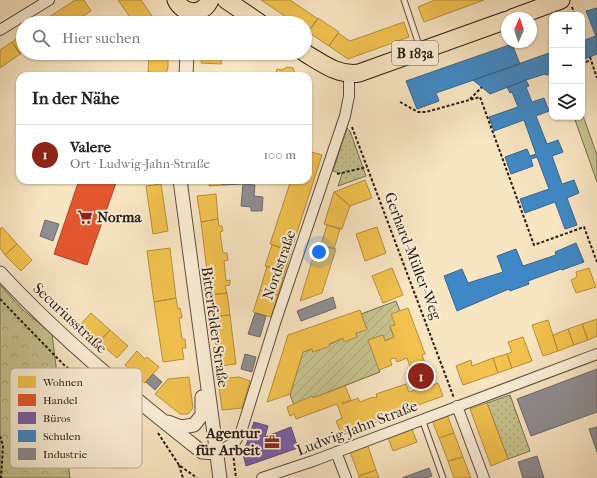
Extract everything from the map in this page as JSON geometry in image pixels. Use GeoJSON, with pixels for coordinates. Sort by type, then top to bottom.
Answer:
{"type":"FeatureCollection","features":[{"type":"Feature","properties":{"kind":"main road"},"geometry":{"type":"LineString","coordinates":[[226,0],[250,16]]}},
{"type":"Feature","properties":{"kind":"main road"},"geometry":{"type":"LineString","coordinates":[[528,12],[561,0]]}},
{"type":"Feature","properties":{"kind":"main road"},"geometry":{"type":"LineString","coordinates":[[194,10],[241,10]]}},
{"type":"Feature","properties":{"kind":"main road","name":"B 183a"},"geometry":{"type":"LineString","coordinates":[[312,57],[336,71],[349,74],[370,70],[501,22]]}},
{"type":"Feature","properties":{"kind":"street"},"geometry":{"type":"LineString","coordinates":[[23,16],[49,0]]}},
{"type":"Feature","properties":{"kind":"street"},"geometry":{"type":"LineString","coordinates":[[0,30],[16,20]]}},
{"type":"Feature","properties":{"kind":"street"},"geometry":{"type":"LineString","coordinates":[[186,72],[188,60]]}},
{"type":"Feature","properties":{"kind":"street","name":"Nordstraße"},"geometry":{"type":"LineString","coordinates":[[216,453],[235,442],[241,432],[276,320],[345,116],[349,74]]}},
{"type":"Feature","properties":{"kind":"street","name":"Bitterfelder Straße"},"geometry":{"type":"LineString","coordinates":[[180,184],[220,478]]}},
{"type":"Feature","properties":{"kind":"street","name":"Securiusstraße"},"geometry":{"type":"LineString","coordinates":[[0,273],[41,316],[100,368]]}},
{"type":"Feature","properties":{"kind":"street"},"geometry":{"type":"LineString","coordinates":[[158,424],[172,424],[186,427],[192,426],[200,419],[202,414],[203,347]]}},
{"type":"Feature","properties":{"kind":"street","name":"Ludwig-Jahn-Straße"},"geometry":{"type":"LineString","coordinates":[[262,478],[336,452],[597,354]]}},
{"type":"Feature","properties":{"kind":"street"},"geometry":{"type":"LineString","coordinates":[[457,406],[484,478]]}},
{"type":"Feature","properties":{"kind":"street","name":"Securiusstraße"},"geometry":{"type":"LineString","coordinates":[[142,408],[158,424],[202,452],[216,453]]}},
{"type":"Feature","properties":{"kind":"street"},"geometry":{"type":"LineString","coordinates":[[336,452],[346,478]]}},
{"type":"Feature","properties":{"kind":"lane"},"geometry":{"type":"LineString","coordinates":[[404,0],[421,51]]}},
{"type":"Feature","properties":{"kind":"lane"},"geometry":{"type":"LineString","coordinates":[[422,419],[444,478]]}},
{"type":"Feature","properties":{"kind":"path"},"geometry":{"type":"LineString","coordinates":[[590,57],[597,78]]}},
{"type":"Feature","properties":{"kind":"path"},"geometry":{"type":"LineString","coordinates":[[586,62],[591,60]]}},
{"type":"Feature","properties":{"kind":"path"},"geometry":{"type":"LineString","coordinates":[[470,100],[482,87]]}},
{"type":"Feature","properties":{"kind":"path"},"geometry":{"type":"LineString","coordinates":[[400,102],[418,112],[426,112],[480,97],[534,245],[584,227],[597,262]]}},
{"type":"Feature","properties":{"kind":"path","name":"Gerhard-Müller-Weg"},"geometry":{"type":"LineString","coordinates":[[345,116],[352,127],[457,406]]}},
{"type":"Feature","properties":{"kind":"path"},"geometry":{"type":"LineString","coordinates":[[335,174],[367,167]]}},
{"type":"Feature","properties":{"kind":"path"},"geometry":{"type":"LineString","coordinates":[[0,298],[68,368]]}},
{"type":"Feature","properties":{"kind":"path"},"geometry":{"type":"LineString","coordinates":[[158,424],[179,465],[183,478]]}},
{"type":"Feature","properties":{"kind":"path"},"geometry":{"type":"LineString","coordinates":[[0,436],[3,446],[1,478]]}},
{"type":"Feature","properties":{"kind":"path"},"geometry":{"type":"LineString","coordinates":[[233,452],[236,478]]}},
{"type":"Feature","properties":{"kind":"path"},"geometry":{"type":"LineString","coordinates":[[179,465],[197,478]]}},
{"type":"Feature","properties":{"kind":"green space"},"geometry":{"type":"Polygon","coordinates":[[[575,120],[584,120],[597,155],[597,182],[575,120]]]}},
{"type":"Feature","properties":{"kind":"green space"},"geometry":{"type":"Polygon","coordinates":[[[347,128],[350,131],[366,176],[338,186],[342,174],[333,171],[347,128]]]}},
{"type":"Feature","properties":{"kind":"green space"},"geometry":{"type":"Polygon","coordinates":[[[0,285],[22,309],[52,334],[56,368],[10,368],[10,468],[69,468],[70,478],[0,478],[0,285]]]}},
{"type":"Feature","properties":{"kind":"green space"},"geometry":{"type":"Polygon","coordinates":[[[396,301],[400,311],[395,325],[390,327],[394,337],[385,341],[383,335],[368,340],[380,372],[313,398],[312,396],[294,405],[290,395],[303,352],[312,349],[313,352],[343,338],[344,341],[357,337],[356,333],[367,329],[361,314],[396,301]]]}},
{"type":"Feature","properties":{"kind":"green space"},"geometry":{"type":"Polygon","coordinates":[[[510,395],[530,451],[508,459],[487,403],[510,395]]]}},
{"type":"Feature","properties":{"kind":"building: Wohnen"},"geometry":{"type":"Polygon","coordinates":[[[75,0],[84,0],[91,11],[83,16],[51,16],[75,0]]]}},
{"type":"Feature","properties":{"kind":"building: Wohnen"},"geometry":{"type":"Polygon","coordinates":[[[118,0],[141,0],[152,16],[129,16],[118,0]]]}},
{"type":"Feature","properties":{"kind":"building: Wohnen"},"geometry":{"type":"Polygon","coordinates":[[[261,0],[290,0],[318,19],[312,27],[312,16],[285,16],[261,0]]]}},
{"type":"Feature","properties":{"kind":"building: Wohnen"},"geometry":{"type":"Polygon","coordinates":[[[435,0],[484,0],[424,22],[418,7],[435,0]]]}},
{"type":"Feature","properties":{"kind":"building: Wohnen"},"geometry":{"type":"Polygon","coordinates":[[[318,18],[339,32],[329,46],[312,35],[312,26],[318,18]]]}},
{"type":"Feature","properties":{"kind":"building: Wohnen"},"geometry":{"type":"Polygon","coordinates":[[[404,22],[409,37],[348,59],[329,46],[338,33],[350,41],[404,22]]]}},
{"type":"Feature","properties":{"kind":"building: Wohnen"},"geometry":{"type":"Polygon","coordinates":[[[16,39],[16,48],[12,42],[16,39]]]}},
{"type":"Feature","properties":{"kind":"building: Wohnen"},"geometry":{"type":"Polygon","coordinates":[[[12,42],[16,48],[16,57],[0,68],[0,50],[12,42]]]}},
{"type":"Feature","properties":{"kind":"building: Wohnen"},"geometry":{"type":"Polygon","coordinates":[[[149,60],[168,60],[167,72],[148,72],[149,60]]]}},
{"type":"Feature","properties":{"kind":"building: Wohnen"},"geometry":{"type":"Polygon","coordinates":[[[201,60],[221,60],[221,64],[201,63],[201,60]]]}},
{"type":"Feature","properties":{"kind":"building: Wohnen"},"geometry":{"type":"Polygon","coordinates":[[[287,67],[293,68],[295,72],[276,72],[277,69],[282,70],[287,67]]]}},
{"type":"Feature","properties":{"kind":"building: Wohnen"},"geometry":{"type":"Polygon","coordinates":[[[312,152],[322,155],[291,251],[270,244],[290,184],[312,184],[312,152]]]}},
{"type":"Feature","properties":{"kind":"building: Wohnen"},"geometry":{"type":"Polygon","coordinates":[[[365,180],[372,198],[350,206],[334,192],[365,180]]]}},
{"type":"Feature","properties":{"kind":"building: Wohnen"},"geometry":{"type":"Polygon","coordinates":[[[161,184],[168,231],[153,234],[146,186],[161,184]]]}},
{"type":"Feature","properties":{"kind":"building: Wohnen"},"geometry":{"type":"Polygon","coordinates":[[[209,184],[222,184],[222,185],[209,186],[209,184]]]}},
{"type":"Feature","properties":{"kind":"building: Wohnen"},"geometry":{"type":"Polygon","coordinates":[[[334,192],[350,206],[342,229],[324,224],[334,192]]]}},
{"type":"Feature","properties":{"kind":"building: Wohnen"},"geometry":{"type":"Polygon","coordinates":[[[216,194],[218,219],[201,222],[197,196],[216,194]]]}},
{"type":"Feature","properties":{"kind":"building: Wohnen"},"geometry":{"type":"Polygon","coordinates":[[[218,219],[219,226],[222,226],[223,231],[220,232],[223,253],[227,253],[228,260],[224,261],[226,281],[230,280],[230,285],[225,286],[227,293],[210,295],[201,222],[218,219]]]}},
{"type":"Feature","properties":{"kind":"building: Wohnen"},"geometry":{"type":"Polygon","coordinates":[[[327,225],[340,229],[334,249],[321,245],[327,225]]]}},
{"type":"Feature","properties":{"kind":"building: Wohnen"},"geometry":{"type":"Polygon","coordinates":[[[2,227],[17,244],[5,255],[0,248],[0,229],[2,227]]]}},
{"type":"Feature","properties":{"kind":"building: Wohnen"},"geometry":{"type":"Polygon","coordinates":[[[377,227],[386,253],[365,261],[356,234],[377,227]]]}},
{"type":"Feature","properties":{"kind":"building: Wohnen"},"geometry":{"type":"Polygon","coordinates":[[[17,244],[32,260],[21,271],[5,255],[17,244]]]}},
{"type":"Feature","properties":{"kind":"building: Wohnen"},"geometry":{"type":"Polygon","coordinates":[[[317,244],[336,249],[322,293],[300,301],[317,244]]]}},
{"type":"Feature","properties":{"kind":"building: Wohnen"},"geometry":{"type":"Polygon","coordinates":[[[272,245],[291,251],[285,272],[265,266],[272,245]]]}},
{"type":"Feature","properties":{"kind":"building: Wohnen"},"geometry":{"type":"Polygon","coordinates":[[[170,248],[176,298],[154,302],[147,251],[170,248]]]}},
{"type":"Feature","properties":{"kind":"building: Wohnen"},"geometry":{"type":"Polygon","coordinates":[[[267,266],[285,272],[278,295],[260,290],[267,266]]]}},
{"type":"Feature","properties":{"kind":"building: Wohnen"},"geometry":{"type":"Polygon","coordinates":[[[392,268],[403,295],[383,303],[372,276],[392,268]]]}},
{"type":"Feature","properties":{"kind":"building: Wohnen"},"geometry":{"type":"Polygon","coordinates":[[[589,268],[596,287],[576,293],[571,280],[577,277],[576,272],[589,268]]]}},
{"type":"Feature","properties":{"kind":"building: Wohnen"},"geometry":{"type":"Polygon","coordinates":[[[260,290],[278,295],[271,317],[253,312],[260,290]]]}},
{"type":"Feature","properties":{"kind":"building: Wohnen"},"geometry":{"type":"Polygon","coordinates":[[[227,293],[230,315],[212,317],[210,295],[227,293]]]}},
{"type":"Feature","properties":{"kind":"building: Wohnen"},"geometry":{"type":"Polygon","coordinates":[[[176,298],[178,309],[180,308],[182,318],[179,318],[182,339],[185,339],[186,348],[182,348],[184,359],[163,362],[154,302],[176,298]]]}},
{"type":"Feature","properties":{"kind":"building: Wohnen"},"geometry":{"type":"Polygon","coordinates":[[[408,308],[425,354],[422,355],[433,385],[438,383],[443,396],[341,433],[336,421],[342,418],[337,404],[296,419],[294,414],[290,416],[287,407],[312,396],[313,398],[345,386],[351,400],[342,403],[343,404],[358,398],[360,402],[373,397],[374,398],[377,397],[376,394],[406,384],[409,392],[418,389],[407,358],[397,362],[395,358],[390,359],[392,365],[379,370],[368,340],[383,335],[385,341],[394,337],[390,326],[395,325],[391,314],[408,308]]]}},
{"type":"Feature","properties":{"kind":"building: Wohnen"},"geometry":{"type":"Polygon","coordinates":[[[360,310],[367,330],[356,333],[357,337],[344,342],[343,338],[329,344],[330,346],[313,352],[312,349],[303,352],[290,394],[267,402],[288,335],[360,310]]]}},
{"type":"Feature","properties":{"kind":"building: Wohnen"},"geometry":{"type":"Polygon","coordinates":[[[91,313],[110,330],[99,342],[80,325],[91,313]]]}},
{"type":"Feature","properties":{"kind":"building: Wohnen"},"geometry":{"type":"Polygon","coordinates":[[[230,315],[236,364],[219,366],[212,317],[230,315]]]}},
{"type":"Feature","properties":{"kind":"building: Wohnen"},"geometry":{"type":"Polygon","coordinates":[[[597,319],[597,336],[588,340],[582,324],[597,319]]]}},
{"type":"Feature","properties":{"kind":"building: Wohnen"},"geometry":{"type":"Polygon","coordinates":[[[548,320],[558,351],[543,356],[532,325],[548,320]]]}},
{"type":"Feature","properties":{"kind":"building: Wohnen"},"geometry":{"type":"Polygon","coordinates":[[[582,324],[588,340],[574,345],[568,329],[582,324]]]}},
{"type":"Feature","properties":{"kind":"building: Wohnen"},"geometry":{"type":"Polygon","coordinates":[[[568,329],[574,345],[558,351],[553,335],[568,329]]]}},
{"type":"Feature","properties":{"kind":"building: Wohnen"},"geometry":{"type":"Polygon","coordinates":[[[110,330],[128,346],[117,358],[99,342],[110,330]]]}},
{"type":"Feature","properties":{"kind":"building: Wohnen"},"geometry":{"type":"Polygon","coordinates":[[[523,337],[532,361],[512,368],[507,354],[512,352],[508,342],[523,337]]]}},
{"type":"Feature","properties":{"kind":"building: Wohnen"},"geometry":{"type":"Polygon","coordinates":[[[137,351],[145,359],[147,357],[159,367],[145,383],[142,380],[142,368],[128,368],[125,365],[137,351]]]}},
{"type":"Feature","properties":{"kind":"building: Wohnen"},"geometry":{"type":"Polygon","coordinates":[[[507,354],[512,368],[498,373],[493,358],[507,354]]]}},
{"type":"Feature","properties":{"kind":"building: Wohnen"},"geometry":{"type":"Polygon","coordinates":[[[493,358],[498,373],[463,385],[456,366],[471,360],[472,366],[493,358]]]}},
{"type":"Feature","properties":{"kind":"building: Wohnen"},"geometry":{"type":"Polygon","coordinates":[[[189,377],[193,408],[188,414],[180,414],[155,394],[168,379],[189,377]]]}},
{"type":"Feature","properties":{"kind":"building: Wohnen"},"geometry":{"type":"Polygon","coordinates":[[[239,377],[250,381],[242,408],[222,410],[218,379],[239,377]]]}},
{"type":"Feature","properties":{"kind":"building: Wohnen"},"geometry":{"type":"Polygon","coordinates":[[[487,403],[508,459],[491,466],[470,409],[487,403]]]}},
{"type":"Feature","properties":{"kind":"building: Wohnen"},"geometry":{"type":"Polygon","coordinates":[[[447,414],[454,433],[439,438],[432,420],[447,414]]]}},
{"type":"Feature","properties":{"kind":"building: Wohnen"},"geometry":{"type":"Polygon","coordinates":[[[412,429],[417,442],[393,451],[388,438],[412,429]]]}},
{"type":"Feature","properties":{"kind":"building: Wohnen"},"geometry":{"type":"Polygon","coordinates":[[[454,433],[463,457],[448,461],[439,438],[454,433]]]}},
{"type":"Feature","properties":{"kind":"building: Wohnen"},"geometry":{"type":"Polygon","coordinates":[[[368,446],[376,470],[359,476],[350,452],[368,446]]]}},
{"type":"Feature","properties":{"kind":"building: Wohnen"},"geometry":{"type":"Polygon","coordinates":[[[463,457],[471,478],[454,478],[448,461],[463,457]]]}},
{"type":"Feature","properties":{"kind":"building: Wohnen"},"geometry":{"type":"Polygon","coordinates":[[[376,470],[379,478],[359,478],[359,476],[376,470]]]}},
{"type":"Feature","properties":{"kind":"building: Handel","name":"Norma"},"geometry":{"type":"Polygon","coordinates":[[[78,184],[116,184],[87,265],[54,254],[78,184]]]}},
{"type":"Feature","properties":{"kind":"building: Büros","name":"Agentur für Arbeit"},"geometry":{"type":"Polygon","coordinates":[[[254,422],[268,426],[265,437],[291,427],[298,448],[246,466],[243,454],[254,422]]]}},
{"type":"Feature","properties":{"kind":"building: Schulen"},"geometry":{"type":"Polygon","coordinates":[[[597,8],[597,39],[586,11],[597,8]]]}},
{"type":"Feature","properties":{"kind":"building: Schulen"},"geometry":{"type":"Polygon","coordinates":[[[596,36],[597,54],[585,59],[585,40],[596,36]]]}},
{"type":"Feature","properties":{"kind":"building: Schulen"},"geometry":{"type":"Polygon","coordinates":[[[501,48],[514,48],[520,64],[436,93],[439,101],[417,109],[406,81],[501,48]]]}},
{"type":"Feature","properties":{"kind":"building: Schulen"},"geometry":{"type":"Polygon","coordinates":[[[549,53],[549,74],[545,74],[526,80],[490,94],[473,80],[549,53]]]}},
{"type":"Feature","properties":{"kind":"building: Schulen"},"geometry":{"type":"Polygon","coordinates":[[[526,80],[529,86],[526,87],[532,102],[544,98],[549,111],[536,116],[547,144],[558,140],[563,152],[552,156],[562,184],[574,180],[579,193],[567,198],[577,225],[565,229],[555,202],[525,213],[520,199],[549,189],[537,157],[531,159],[533,166],[511,174],[505,157],[527,149],[530,156],[536,154],[524,120],[494,131],[489,117],[518,107],[512,92],[510,93],[507,87],[526,80]]]}},
{"type":"Feature","properties":{"kind":"building: Schulen"},"geometry":{"type":"Polygon","coordinates":[[[576,243],[584,262],[528,281],[529,284],[510,291],[509,289],[457,311],[444,276],[462,269],[468,283],[503,272],[497,256],[516,249],[523,266],[556,255],[555,252],[576,243]]]}},
{"type":"Feature","properties":{"kind":"building: Industrie"},"geometry":{"type":"Polygon","coordinates":[[[222,184],[243,184],[222,185],[222,184]]]}},
{"type":"Feature","properties":{"kind":"building: Industrie"},"geometry":{"type":"Polygon","coordinates":[[[243,184],[255,185],[254,196],[263,197],[262,211],[251,211],[251,207],[241,206],[243,184]]]}},
{"type":"Feature","properties":{"kind":"building: Industrie"},"geometry":{"type":"Polygon","coordinates":[[[45,220],[59,224],[53,241],[40,236],[45,220]]]}},
{"type":"Feature","properties":{"kind":"building: Industrie"},"geometry":{"type":"Polygon","coordinates":[[[333,297],[336,308],[301,321],[297,311],[333,297]]]}},
{"type":"Feature","properties":{"kind":"building: Industrie"},"geometry":{"type":"Polygon","coordinates":[[[255,313],[266,316],[260,337],[248,334],[255,313]]]}},
{"type":"Feature","properties":{"kind":"building: Industrie"},"geometry":{"type":"Polygon","coordinates":[[[245,354],[256,357],[252,372],[241,369],[245,354]]]}},
{"type":"Feature","properties":{"kind":"building: Industrie"},"geometry":{"type":"Polygon","coordinates":[[[597,369],[597,412],[531,436],[517,399],[597,369]]]}},
{"type":"Feature","properties":{"kind":"building: Industrie"},"geometry":{"type":"Polygon","coordinates":[[[153,374],[162,382],[155,390],[146,382],[153,374]]]}},
{"type":"Feature","properties":{"kind":"building: Industrie"},"geometry":{"type":"Polygon","coordinates":[[[597,427],[597,452],[589,429],[597,427]]]}},
{"type":"Feature","properties":{"kind":"building: Industrie"},"geometry":{"type":"Polygon","coordinates":[[[537,456],[544,478],[523,478],[518,462],[537,456]]]}},
{"type":"Feature","properties":{"kind":"building: Industrie"},"geometry":{"type":"Polygon","coordinates":[[[429,468],[432,476],[426,478],[402,478],[429,468]]]}},
{"type":"Feature","properties":{"kind":"place","name":"Norma"},"geometry":{"type":"Point","coordinates":[85,217]}},
{"type":"Feature","properties":{"kind":"place","name":"Valere"},"geometry":{"type":"Point","coordinates":[421,376]}},
{"type":"Feature","properties":{"kind":"place","name":"Agentur für Arbeit"},"geometry":{"type":"Point","coordinates":[272,442]}}]}
